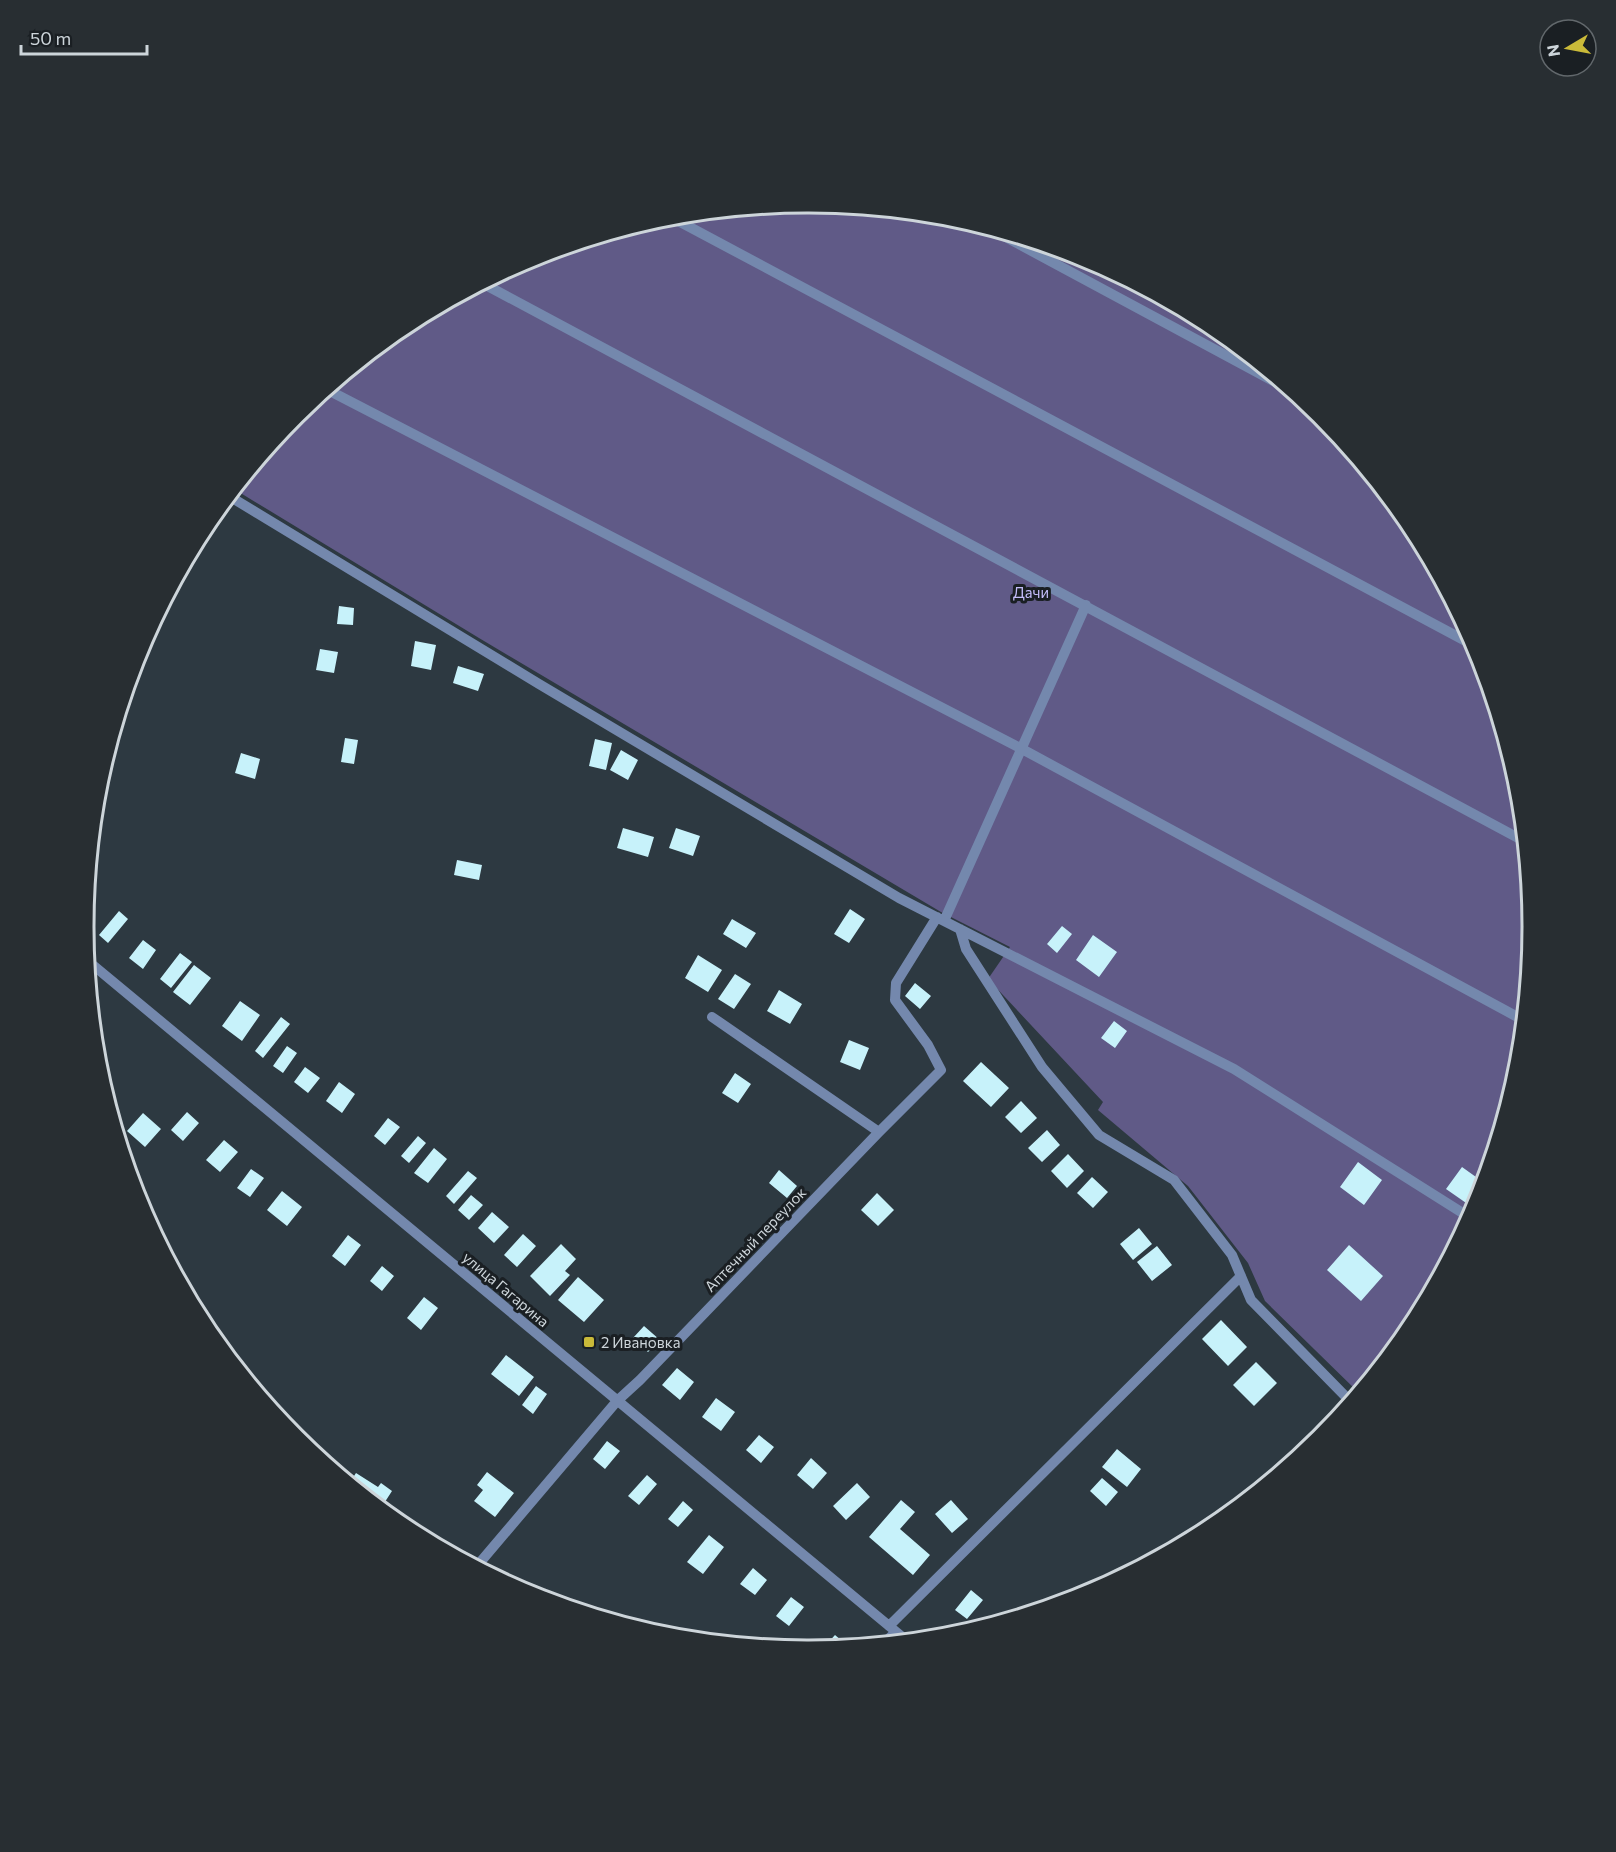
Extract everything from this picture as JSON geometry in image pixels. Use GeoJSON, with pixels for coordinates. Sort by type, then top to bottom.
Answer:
{"type":"FeatureCollection","features":[{"type":"Feature","properties":{"kind":"street"},"geometry":{"type":"LineString","coordinates":[[684,224],[1460,638]]}},
{"type":"Feature","properties":{"kind":"street"},"geometry":{"type":"LineString","coordinates":[[1021,245],[1256,372]]}},
{"type":"Feature","properties":{"kind":"street"},"geometry":{"type":"LineString","coordinates":[[490,287],[1515,836]]}},
{"type":"Feature","properties":{"kind":"street"},"geometry":{"type":"LineString","coordinates":[[334,393],[1022,749],[1515,1016]]}},
{"type":"Feature","properties":{"kind":"street"},"geometry":{"type":"LineString","coordinates":[[236,500],[539,684],[900,898],[1234,1069],[1461,1212]]}},
{"type":"Feature","properties":{"kind":"street"},"geometry":{"type":"LineString","coordinates":[[941,919],[1022,749],[1086,605]]}},
{"type":"Feature","properties":{"kind":"street","name":"Аптечный переулок"},"geometry":{"type":"LineString","coordinates":[[482,1560],[617,1401],[941,1070],[928,1045],[895,1000],[896,983],[941,919]]}},
{"type":"Feature","properties":{"kind":"street"},"geometry":{"type":"LineString","coordinates":[[960,929],[966,949],[1042,1067],[1099,1135],[1174,1180],[1232,1255],[1251,1300],[1345,1395]]}},
{"type":"Feature","properties":{"kind":"street","name":"улица Гагарина"},"geometry":{"type":"LineString","coordinates":[[96,968],[898,1633]]}},
{"type":"Feature","properties":{"kind":"street"},"geometry":{"type":"LineString","coordinates":[[712,1017],[879,1132]]}},
{"type":"Feature","properties":{"kind":"street"},"geometry":{"type":"LineString","coordinates":[[889,1634],[1241,1276]]}},
{"type":"Feature","properties":{"kind":"green space","name":"Дачи"},"geometry":{"type":"Polygon","coordinates":[[[761,214],[855,214],[947,226],[1037,250],[1124,286],[1165,308],[1242,360],[1313,421],[1344,456],[1374,492],[1426,569],[1448,610],[1484,697],[1508,787],[1515,833],[1522,926],[1520,973],[1508,1065],[1497,1111],[1484,1155],[1448,1242],[1426,1283],[1374,1360],[1352,1386],[1265,1301],[1248,1263],[1188,1186],[1098,1110],[1103,1102],[988,979],[1010,947],[941,912],[479,638],[241,493],[303,421],[374,360],[451,308],[492,286],[579,250],[669,226],[761,214]]]}},
{"type":"Feature","properties":{"kind":"building"},"geometry":{"type":"Polygon","coordinates":[[[339,606],[354,608],[353,625],[337,624],[339,606]]]}},
{"type":"Feature","properties":{"kind":"building"},"geometry":{"type":"Polygon","coordinates":[[[415,641],[436,645],[431,670],[411,666],[415,641]]]}},
{"type":"Feature","properties":{"kind":"building"},"geometry":{"type":"Polygon","coordinates":[[[320,649],[338,652],[334,673],[316,670],[320,649]]]}},
{"type":"Feature","properties":{"kind":"building"},"geometry":{"type":"Polygon","coordinates":[[[458,666],[484,674],[478,691],[453,683],[458,666]]]}},
{"type":"Feature","properties":{"kind":"building"},"geometry":{"type":"Polygon","coordinates":[[[345,738],[358,740],[354,764],[341,762],[345,738]]]}},
{"type":"Feature","properties":{"kind":"building"},"geometry":{"type":"Polygon","coordinates":[[[595,739],[612,743],[606,770],[589,766],[595,739]]]}},
{"type":"Feature","properties":{"kind":"building"},"geometry":{"type":"Polygon","coordinates":[[[621,750],[638,760],[628,780],[610,770],[621,750]]]}},
{"type":"Feature","properties":{"kind":"building"},"geometry":{"type":"Polygon","coordinates":[[[241,753],[260,759],[255,779],[235,773],[241,753]]]}},
{"type":"Feature","properties":{"kind":"building"},"geometry":{"type":"Polygon","coordinates":[[[623,828],[654,837],[648,857],[617,848],[623,828]]]}},
{"type":"Feature","properties":{"kind":"building"},"geometry":{"type":"Polygon","coordinates":[[[676,828],[700,836],[693,856],[669,848],[676,828]]]}},
{"type":"Feature","properties":{"kind":"building"},"geometry":{"type":"Polygon","coordinates":[[[457,860],[482,865],[479,880],[454,875],[457,860]]]}},
{"type":"Feature","properties":{"kind":"building"},"geometry":{"type":"Polygon","coordinates":[[[850,909],[865,919],[849,943],[834,934],[850,909]]]}},
{"type":"Feature","properties":{"kind":"building"},"geometry":{"type":"Polygon","coordinates":[[[119,911],[128,919],[108,943],[99,935],[119,911]]]}},
{"type":"Feature","properties":{"kind":"building"},"geometry":{"type":"Polygon","coordinates":[[[732,919],[756,933],[746,948],[723,934],[732,919]]]}},
{"type":"Feature","properties":{"kind":"building"},"geometry":{"type":"Polygon","coordinates":[[[1062,926],[1072,934],[1057,953],[1047,944],[1062,926]]]}},
{"type":"Feature","properties":{"kind":"building"},"geometry":{"type":"Polygon","coordinates":[[[1093,935],[1117,952],[1099,977],[1076,960],[1093,935]]]}},
{"type":"Feature","properties":{"kind":"building"},"geometry":{"type":"Polygon","coordinates":[[[143,940],[156,950],[143,969],[129,958],[143,940]]]}},
{"type":"Feature","properties":{"kind":"building"},"geometry":{"type":"Polygon","coordinates":[[[180,953],[192,962],[171,988],[160,979],[180,953]]]}},
{"type":"Feature","properties":{"kind":"building"},"geometry":{"type":"Polygon","coordinates":[[[698,955],[722,970],[708,992],[685,978],[698,955]]]}},
{"type":"Feature","properties":{"kind":"building"},"geometry":{"type":"Polygon","coordinates":[[[194,965],[211,978],[190,1005],[173,992],[194,965]]]}},
{"type":"Feature","properties":{"kind":"building"},"geometry":{"type":"Polygon","coordinates":[[[735,974],[751,984],[734,1009],[718,999],[735,974]]]}},
{"type":"Feature","properties":{"kind":"building"},"geometry":{"type":"Polygon","coordinates":[[[915,983],[931,996],[920,1009],[905,996],[915,983]]]}},
{"type":"Feature","properties":{"kind":"building"},"geometry":{"type":"Polygon","coordinates":[[[779,990],[802,1004],[790,1024],[767,1011],[779,990]]]}},
{"type":"Feature","properties":{"kind":"building"},"geometry":{"type":"Polygon","coordinates":[[[240,1001],[260,1015],[242,1041],[222,1026],[240,1001]]]}},
{"type":"Feature","properties":{"kind":"building"},"geometry":{"type":"Polygon","coordinates":[[[281,1017],[290,1024],[263,1058],[255,1051],[281,1017]]]}},
{"type":"Feature","properties":{"kind":"building"},"geometry":{"type":"Polygon","coordinates":[[[1114,1021],[1127,1031],[1115,1048],[1101,1038],[1114,1021]]]}},
{"type":"Feature","properties":{"kind":"building"},"geometry":{"type":"Polygon","coordinates":[[[849,1040],[869,1048],[860,1070],[840,1062],[849,1040]]]}},
{"type":"Feature","properties":{"kind":"building"},"geometry":{"type":"Polygon","coordinates":[[[287,1046],[297,1053],[283,1073],[273,1066],[287,1046]]]}},
{"type":"Feature","properties":{"kind":"building"},"geometry":{"type":"Polygon","coordinates":[[[981,1062],[1009,1088],[991,1107],[963,1081],[981,1062]]]}},
{"type":"Feature","properties":{"kind":"building"},"geometry":{"type":"Polygon","coordinates":[[[305,1067],[320,1078],[308,1093],[294,1082],[305,1067]]]}},
{"type":"Feature","properties":{"kind":"building"},"geometry":{"type":"Polygon","coordinates":[[[735,1073],[751,1084],[738,1103],[722,1093],[735,1073]]]}},
{"type":"Feature","properties":{"kind":"building"},"geometry":{"type":"Polygon","coordinates":[[[339,1082],[355,1094],[342,1113],[326,1101],[339,1082]]]}},
{"type":"Feature","properties":{"kind":"building"},"geometry":{"type":"Polygon","coordinates":[[[1021,1101],[1037,1118],[1021,1133],[1005,1117],[1021,1101]]]}},
{"type":"Feature","properties":{"kind":"building"},"geometry":{"type":"Polygon","coordinates":[[[187,1112],[199,1123],[183,1141],[171,1130],[187,1112]]]}},
{"type":"Feature","properties":{"kind":"building"},"geometry":{"type":"Polygon","coordinates":[[[143,1113],[161,1129],[145,1147],[127,1131],[143,1113]]]}},
{"type":"Feature","properties":{"kind":"building"},"geometry":{"type":"Polygon","coordinates":[[[388,1118],[400,1127],[385,1145],[374,1136],[388,1118]]]}},
{"type":"Feature","properties":{"kind":"building"},"geometry":{"type":"Polygon","coordinates":[[[1047,1130],[1060,1145],[1042,1162],[1028,1148],[1047,1130]]]}},
{"type":"Feature","properties":{"kind":"building"},"geometry":{"type":"Polygon","coordinates":[[[418,1136],[426,1143],[409,1163],[401,1156],[418,1136]]]}},
{"type":"Feature","properties":{"kind":"building"},"geometry":{"type":"Polygon","coordinates":[[[224,1140],[238,1152],[220,1172],[206,1160],[224,1140]]]}},
{"type":"Feature","properties":{"kind":"building"},"geometry":{"type":"Polygon","coordinates":[[[434,1148],[447,1159],[428,1183],[414,1173],[434,1148]]]}},
{"type":"Feature","properties":{"kind":"building"},"geometry":{"type":"Polygon","coordinates":[[[1068,1154],[1084,1171],[1067,1188],[1051,1171],[1068,1154]]]}},
{"type":"Feature","properties":{"kind":"building"},"geometry":{"type":"Polygon","coordinates":[[[1358,1162],[1382,1180],[1364,1205],[1340,1187],[1358,1162]]]}},
{"type":"Feature","properties":{"kind":"building"},"geometry":{"type":"Polygon","coordinates":[[[1462,1167],[1476,1177],[1465,1203],[1446,1189],[1462,1167]]]}},
{"type":"Feature","properties":{"kind":"building"},"geometry":{"type":"Polygon","coordinates":[[[251,1169],[264,1178],[250,1197],[237,1188],[251,1169]]]}},
{"type":"Feature","properties":{"kind":"building"},"geometry":{"type":"Polygon","coordinates":[[[779,1170],[797,1186],[787,1198],[769,1183],[779,1170]]]}},
{"type":"Feature","properties":{"kind":"building"},"geometry":{"type":"Polygon","coordinates":[[[468,1171],[477,1178],[454,1204],[446,1196],[468,1171]]]}},
{"type":"Feature","properties":{"kind":"building"},"geometry":{"type":"Polygon","coordinates":[[[1092,1177],[1108,1192],[1093,1208],[1077,1193],[1092,1177]]]}},
{"type":"Feature","properties":{"kind":"building"},"geometry":{"type":"Polygon","coordinates":[[[282,1191],[302,1207],[287,1226],[267,1210],[282,1191]]]}},
{"type":"Feature","properties":{"kind":"building"},"geometry":{"type":"Polygon","coordinates":[[[877,1193],[894,1210],[878,1226],[861,1210],[877,1193]]]}},
{"type":"Feature","properties":{"kind":"building"},"geometry":{"type":"Polygon","coordinates":[[[471,1195],[483,1205],[469,1220],[458,1210],[471,1195]]]}},
{"type":"Feature","properties":{"kind":"building"},"geometry":{"type":"Polygon","coordinates":[[[492,1212],[509,1227],[494,1243],[478,1228],[492,1212]]]}},
{"type":"Feature","properties":{"kind":"building"},"geometry":{"type":"Polygon","coordinates":[[[1139,1228],[1152,1244],[1133,1260],[1120,1244],[1139,1228]]]}},
{"type":"Feature","properties":{"kind":"building"},"geometry":{"type":"Polygon","coordinates":[[[523,1234],[536,1246],[517,1267],[504,1255],[523,1234]]]}},
{"type":"Feature","properties":{"kind":"building"},"geometry":{"type":"Polygon","coordinates":[[[348,1235],[361,1245],[345,1266],[332,1256],[348,1235]]]}},
{"type":"Feature","properties":{"kind":"building"},"geometry":{"type":"Polygon","coordinates":[[[561,1244],[576,1259],[565,1271],[570,1275],[550,1296],[530,1276],[561,1244]]]}},
{"type":"Feature","properties":{"kind":"building"},"geometry":{"type":"Polygon","coordinates":[[[1349,1245],[1383,1276],[1361,1301],[1327,1270],[1349,1245]]]}},
{"type":"Feature","properties":{"kind":"building"},"geometry":{"type":"Polygon","coordinates":[[[1157,1246],[1172,1265],[1152,1281],[1137,1262],[1157,1246]]]}},
{"type":"Feature","properties":{"kind":"building"},"geometry":{"type":"Polygon","coordinates":[[[382,1266],[394,1276],[382,1291],[370,1281],[382,1266]]]}},
{"type":"Feature","properties":{"kind":"building"},"geometry":{"type":"Polygon","coordinates":[[[578,1277],[604,1300],[584,1322],[558,1300],[578,1277]]]}},
{"type":"Feature","properties":{"kind":"building"},"geometry":{"type":"Polygon","coordinates":[[[424,1297],[438,1308],[421,1330],[407,1318],[424,1297]]]}},
{"type":"Feature","properties":{"kind":"building"},"geometry":{"type":"Polygon","coordinates":[[[1221,1320],[1247,1347],[1228,1366],[1202,1339],[1221,1320]]]}},
{"type":"Feature","properties":{"kind":"building"},"geometry":{"type":"Polygon","coordinates":[[[644,1326],[660,1340],[648,1352],[633,1338],[644,1326]]]}},
{"type":"Feature","properties":{"kind":"building"},"geometry":{"type":"Polygon","coordinates":[[[506,1355],[534,1377],[519,1396],[491,1374],[506,1355]]]}},
{"type":"Feature","properties":{"kind":"building"},"geometry":{"type":"Polygon","coordinates":[[[1256,1362],[1277,1383],[1254,1406],[1233,1385],[1256,1362]]]}},
{"type":"Feature","properties":{"kind":"building"},"geometry":{"type":"Polygon","coordinates":[[[677,1368],[694,1382],[680,1400],[662,1385],[677,1368]]]}},
{"type":"Feature","properties":{"kind":"building"},"geometry":{"type":"Polygon","coordinates":[[[536,1386],[547,1394],[533,1414],[522,1405],[536,1386]]]}},
{"type":"Feature","properties":{"kind":"building"},"geometry":{"type":"Polygon","coordinates":[[[716,1398],[735,1412],[721,1431],[702,1417],[716,1398]]]}},
{"type":"Feature","properties":{"kind":"building"},"geometry":{"type":"Polygon","coordinates":[[[759,1435],[774,1447],[761,1463],[746,1450],[759,1435]]]}},
{"type":"Feature","properties":{"kind":"building"},"geometry":{"type":"Polygon","coordinates":[[[607,1441],[620,1451],[605,1469],[593,1459],[607,1441]]]}},
{"type":"Feature","properties":{"kind":"building"},"geometry":{"type":"Polygon","coordinates":[[[1117,1449],[1141,1469],[1127,1487],[1102,1467],[1117,1449]]]}},
{"type":"Feature","properties":{"kind":"building"},"geometry":{"type":"Polygon","coordinates":[[[811,1458],[827,1473],[813,1489],[797,1475],[811,1458]]]}},
{"type":"Feature","properties":{"kind":"building"},"geometry":{"type":"Polygon","coordinates":[[[487,1472],[514,1493],[495,1517],[474,1501],[483,1490],[477,1485],[487,1472]]]}},
{"type":"Feature","properties":{"kind":"building"},"geometry":{"type":"Polygon","coordinates":[[[356,1473],[378,1487],[381,1483],[392,1491],[386,1500],[354,1476],[356,1473]]]}},
{"type":"Feature","properties":{"kind":"building"},"geometry":{"type":"Polygon","coordinates":[[[647,1475],[657,1484],[639,1505],[628,1496],[647,1475]]]}},
{"type":"Feature","properties":{"kind":"building"},"geometry":{"type":"Polygon","coordinates":[[[1102,1478],[1118,1492],[1106,1506],[1090,1491],[1102,1478]]]}},
{"type":"Feature","properties":{"kind":"building"},"geometry":{"type":"Polygon","coordinates":[[[857,1483],[870,1497],[846,1520],[833,1506],[857,1483]]]}},
{"type":"Feature","properties":{"kind":"building"},"geometry":{"type":"Polygon","coordinates":[[[901,1500],[915,1512],[900,1529],[930,1555],[913,1575],[869,1537],[901,1500]]]}},
{"type":"Feature","properties":{"kind":"building"},"geometry":{"type":"Polygon","coordinates":[[[951,1500],[968,1519],[952,1533],[935,1514],[951,1500]]]}},
{"type":"Feature","properties":{"kind":"building"},"geometry":{"type":"Polygon","coordinates":[[[683,1501],[693,1510],[678,1527],[668,1519],[683,1501]]]}},
{"type":"Feature","properties":{"kind":"building"},"geometry":{"type":"Polygon","coordinates":[[[709,1535],[724,1547],[703,1574],[687,1562],[709,1535]]]}},
{"type":"Feature","properties":{"kind":"building"},"geometry":{"type":"Polygon","coordinates":[[[753,1568],[767,1580],[755,1595],[740,1584],[753,1568]]]}},
{"type":"Feature","properties":{"kind":"building"},"geometry":{"type":"Polygon","coordinates":[[[971,1590],[983,1600],[967,1619],[955,1610],[971,1590]]]}},
{"type":"Feature","properties":{"kind":"building"},"geometry":{"type":"Polygon","coordinates":[[[791,1597],[804,1607],[789,1626],[776,1616],[791,1597]]]}},
{"type":"Feature","properties":{"kind":"place","name":"2 Ивановка"},"geometry":{"type":"Point","coordinates":[589,1342]}}]}
